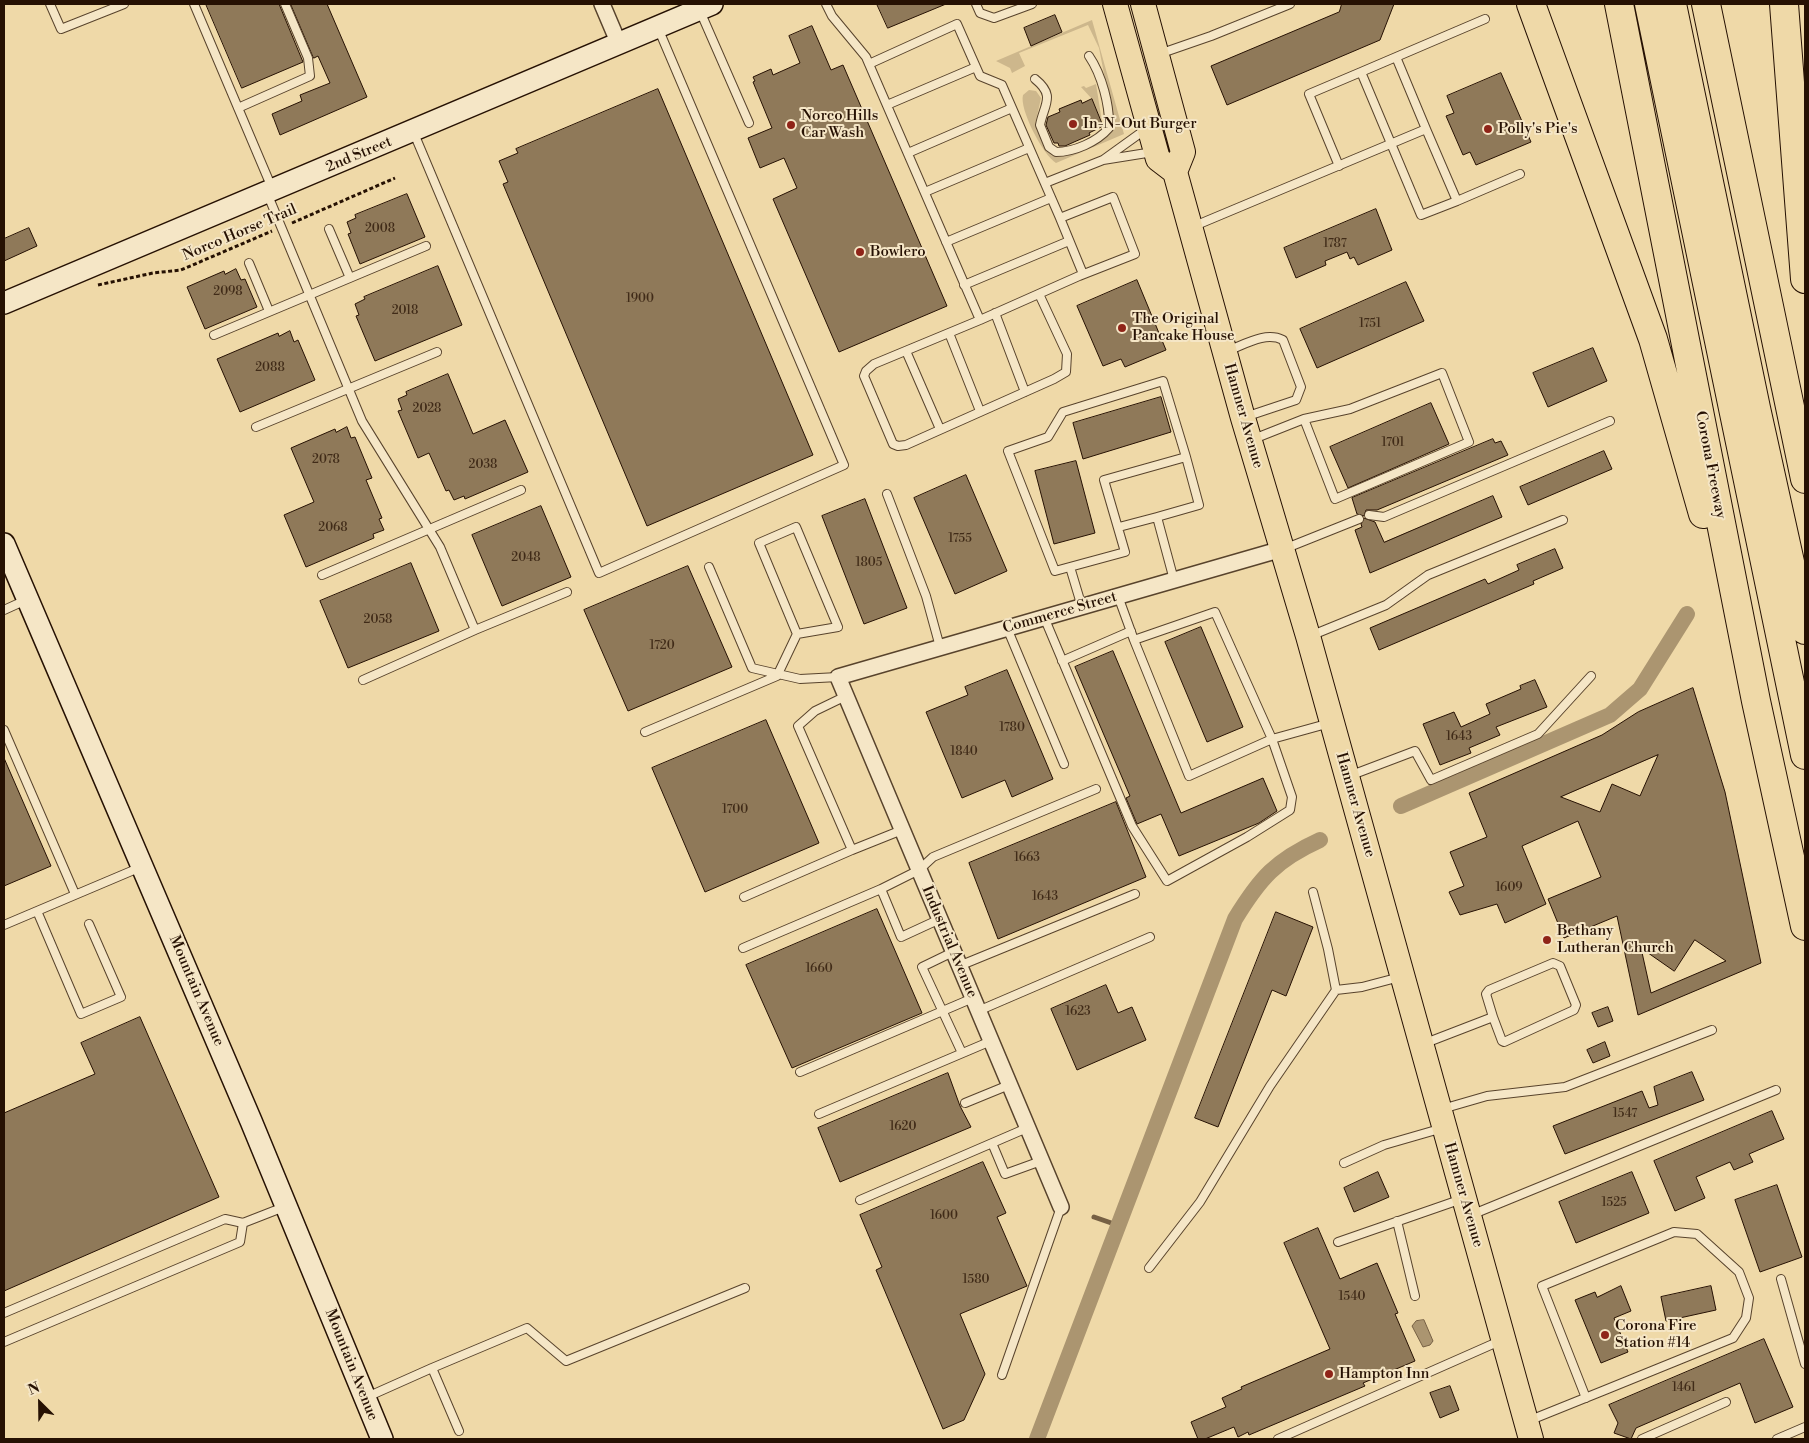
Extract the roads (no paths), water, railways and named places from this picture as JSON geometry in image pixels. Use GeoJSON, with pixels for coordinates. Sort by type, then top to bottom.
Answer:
{"type":"FeatureCollection","features":[{"type":"Feature","properties":{"kind":"highway"},"geometry":{"type":"LineString","coordinates":[[1531,4],[1653,339],[1756,701]]}},
{"type":"Feature","properties":{"kind":"highway","name":"Corona Freeway"},"geometry":{"type":"LineString","coordinates":[[1619,4],[1756,701],[1805,926]]}},
{"type":"Feature","properties":{"kind":"highway"},"geometry":{"type":"LineString","coordinates":[[1649,4],[1805,755]]}},
{"type":"Feature","properties":{"kind":"highway"},"geometry":{"type":"LineString","coordinates":[[1672,4],[1756,408],[1805,630]]}},
{"type":"Feature","properties":{"kind":"highway"},"geometry":{"type":"LineString","coordinates":[[1706,4],[1804,465]]}},
{"type":"Feature","properties":{"kind":"highway"},"geometry":{"type":"LineString","coordinates":[[1784,4],[1805,279]]}},
{"type":"Feature","properties":{"kind":"main road"},"geometry":{"type":"LineString","coordinates":[[1115,4],[1158,159],[1175,172],[1183,152],[1143,4]]}},
{"type":"Feature","properties":{"kind":"main road","name":"2nd Street"},"geometry":{"type":"LineString","coordinates":[[4,303],[706,7]]}},
{"type":"Feature","properties":{"kind":"main road","name":"Hamner Avenue"},"geometry":{"type":"LineString","coordinates":[[1175,172],[1243,418],[1308,636],[1529,1431]]}},
{"type":"Feature","properties":{"kind":"main road","name":"Mountain Avenue"},"geometry":{"type":"LineString","coordinates":[[4,544],[26,600],[142,866],[286,1206],[382,1439]]}},
{"type":"Feature","properties":{"kind":"street"},"geometry":{"type":"LineString","coordinates":[[602,4],[619,44]]}},
{"type":"Feature","properties":{"kind":"street","name":"Commerce Street"},"geometry":{"type":"LineString","coordinates":[[838,677],[1282,549]]}},
{"type":"Feature","properties":{"kind":"street","name":"Industrial Avenue"},"geometry":{"type":"LineString","coordinates":[[838,677],[1061,1207]]}},
{"type":"Feature","properties":{"kind":"lane"},"geometry":{"type":"LineString","coordinates":[[50,4],[61,29],[124,4]]}},
{"type":"Feature","properties":{"kind":"lane"},"geometry":{"type":"LineString","coordinates":[[194,4],[238,108],[270,192],[281,227],[362,421],[440,547],[475,630]]}},
{"type":"Feature","properties":{"kind":"lane"},"geometry":{"type":"LineString","coordinates":[[238,108],[310,76],[308,58],[285,4]]}},
{"type":"Feature","properties":{"kind":"lane"},"geometry":{"type":"LineString","coordinates":[[826,4],[832,16],[866,56],[870,64],[980,320]]}},
{"type":"Feature","properties":{"kind":"lane"},"geometry":{"type":"LineString","coordinates":[[976,4],[980,13],[994,18],[1032,4]]}},
{"type":"Feature","properties":{"kind":"lane"},"geometry":{"type":"LineString","coordinates":[[1157,55],[1211,36],[1290,4]]}},
{"type":"Feature","properties":{"kind":"lane"},"geometry":{"type":"LineString","coordinates":[[706,7],[749,123]]}},
{"type":"Feature","properties":{"kind":"lane"},"geometry":{"type":"LineString","coordinates":[[1339,166],[1309,94],[1485,19]]}},
{"type":"Feature","properties":{"kind":"lane"},"geometry":{"type":"LineString","coordinates":[[870,64],[957,24],[980,76],[1002,86],[1083,274]]}},
{"type":"Feature","properties":{"kind":"lane"},"geometry":{"type":"LineString","coordinates":[[413,131],[598,573],[844,465],[658,27]]}},
{"type":"Feature","properties":{"kind":"lane"},"geometry":{"type":"LineString","coordinates":[[1035,79],[1044,86],[1047,95],[1047,106],[1040,125],[1049,147],[1056,152],[1065,152],[1084,145],[1104,134],[1109,128],[1109,118],[1099,72],[1089,56]]}},
{"type":"Feature","properties":{"kind":"lane"},"geometry":{"type":"LineString","coordinates":[[1396,57],[1457,201]]}},
{"type":"Feature","properties":{"kind":"lane"},"geometry":{"type":"LineString","coordinates":[[887,104],[976,66]]}},
{"type":"Feature","properties":{"kind":"lane"},"geometry":{"type":"LineString","coordinates":[[1361,72],[1420,215],[1520,174]]}},
{"type":"Feature","properties":{"kind":"lane"},"geometry":{"type":"LineString","coordinates":[[908,153],[1012,108]]}},
{"type":"Feature","properties":{"kind":"lane"},"geometry":{"type":"LineString","coordinates":[[1103,160],[1117,148],[1136,137],[1149,125]]}},
{"type":"Feature","properties":{"kind":"lane"},"geometry":{"type":"LineString","coordinates":[[1191,228],[1426,129]]}},
{"type":"Feature","properties":{"kind":"lane"},"geometry":{"type":"LineString","coordinates":[[924,192],[1030,148]]}},
{"type":"Feature","properties":{"kind":"lane"},"geometry":{"type":"LineString","coordinates":[[1045,183],[1103,160],[1156,152]]}},
{"type":"Feature","properties":{"kind":"lane"},"geometry":{"type":"LineString","coordinates":[[1039,294],[1067,354],[1066,372],[906,445],[898,446],[893,444],[864,376],[874,364],[980,320],[1083,274],[1135,254],[1113,197],[1060,218]]}},
{"type":"Feature","properties":{"kind":"lane"},"geometry":{"type":"LineString","coordinates":[[946,242],[1051,198]]}},
{"type":"Feature","properties":{"kind":"lane"},"geometry":{"type":"LineString","coordinates":[[329,229],[350,278]]}},
{"type":"Feature","properties":{"kind":"lane"},"geometry":{"type":"LineString","coordinates":[[964,285],[1069,241]]}},
{"type":"Feature","properties":{"kind":"lane"},"geometry":{"type":"LineString","coordinates":[[214,335],[426,246]]}},
{"type":"Feature","properties":{"kind":"lane"},"geometry":{"type":"LineString","coordinates":[[249,263],[270,311]]}},
{"type":"Feature","properties":{"kind":"lane"},"geometry":{"type":"LineString","coordinates":[[995,313],[1025,392]]}},
{"type":"Feature","properties":{"kind":"lane"},"geometry":{"type":"LineString","coordinates":[[949,333],[980,411]]}},
{"type":"Feature","properties":{"kind":"lane"},"geometry":{"type":"LineString","coordinates":[[1225,352],[1262,337],[1277,337],[1283,340],[1301,387],[1296,400],[1243,418]]}},
{"type":"Feature","properties":{"kind":"lane"},"geometry":{"type":"LineString","coordinates":[[906,351],[940,429]]}},
{"type":"Feature","properties":{"kind":"lane"},"geometry":{"type":"LineString","coordinates":[[256,427],[437,352]]}},
{"type":"Feature","properties":{"kind":"lane"},"geometry":{"type":"LineString","coordinates":[[1250,441],[1304,419],[1350,409],[1442,373],[1469,442],[1335,499],[1304,419]]}},
{"type":"Feature","properties":{"kind":"lane"},"geometry":{"type":"LineString","coordinates":[[1118,527],[1199,505],[1186,457],[1163,382],[1064,412],[1048,437],[1008,451],[1055,571],[1125,552],[1104,480],[1186,457]]}},
{"type":"Feature","properties":{"kind":"lane"},"geometry":{"type":"LineString","coordinates":[[1369,515],[1384,517],[1610,421]]}},
{"type":"Feature","properties":{"kind":"lane"},"geometry":{"type":"LineString","coordinates":[[322,575],[428,528],[521,490]]}},
{"type":"Feature","properties":{"kind":"lane"},"geometry":{"type":"LineString","coordinates":[[887,494],[930,606],[940,647]]}},
{"type":"Feature","properties":{"kind":"lane"},"geometry":{"type":"LineString","coordinates":[[1157,517],[1174,580]]}},
{"type":"Feature","properties":{"kind":"lane"},"geometry":{"type":"LineString","coordinates":[[1282,549],[1359,519]]}},
{"type":"Feature","properties":{"kind":"lane"},"geometry":{"type":"LineString","coordinates":[[1308,636],[1386,605],[1428,575],[1563,520]]}},
{"type":"Feature","properties":{"kind":"lane"},"geometry":{"type":"LineString","coordinates":[[645,732],[777,676],[797,634],[759,543],[796,527],[838,627],[797,634]]}},
{"type":"Feature","properties":{"kind":"lane"},"geometry":{"type":"LineString","coordinates":[[709,567],[752,668],[777,676],[800,680],[838,677]]}},
{"type":"Feature","properties":{"kind":"lane"},"geometry":{"type":"LineString","coordinates":[[1070,567],[1082,606]]}},
{"type":"Feature","properties":{"kind":"lane"},"geometry":{"type":"LineString","coordinates":[[363,680],[475,630],[567,592]]}},
{"type":"Feature","properties":{"kind":"lane"},"geometry":{"type":"LineString","coordinates":[[1118,596],[1189,776],[1272,739],[1332,722]]}},
{"type":"Feature","properties":{"kind":"lane"},"geometry":{"type":"LineString","coordinates":[[4,610],[26,600]]}},
{"type":"Feature","properties":{"kind":"lane"},"geometry":{"type":"LineString","coordinates":[[1044,617],[1132,826],[1167,881],[1247,837],[1290,810],[1292,796],[1272,739],[1216,612],[1134,640]]}},
{"type":"Feature","properties":{"kind":"lane"},"geometry":{"type":"LineString","coordinates":[[1007,628],[1064,764]]}},
{"type":"Feature","properties":{"kind":"lane"},"geometry":{"type":"LineString","coordinates":[[1062,661],[1131,631]]}},
{"type":"Feature","properties":{"kind":"lane"},"geometry":{"type":"LineString","coordinates":[[1347,776],[1415,751],[1432,780],[1538,734],[1591,676]]}},
{"type":"Feature","properties":{"kind":"lane"},"geometry":{"type":"LineString","coordinates":[[846,696],[815,711],[798,726],[852,850]]}},
{"type":"Feature","properties":{"kind":"lane"},"geometry":{"type":"LineString","coordinates":[[4,730],[75,894]]}},
{"type":"Feature","properties":{"kind":"lane"},"geometry":{"type":"LineString","coordinates":[[743,948],[881,889],[919,870],[933,857],[1096,789]]}},
{"type":"Feature","properties":{"kind":"lane"},"geometry":{"type":"LineString","coordinates":[[744,897],[902,830]]}},
{"type":"Feature","properties":{"kind":"lane"},"geometry":{"type":"LineString","coordinates":[[4,925],[142,866]]}},
{"type":"Feature","properties":{"kind":"lane"},"geometry":{"type":"LineString","coordinates":[[881,889],[900,936],[940,919]]}},
{"type":"Feature","properties":{"kind":"lane"},"geometry":{"type":"LineString","coordinates":[[1149,1268],[1200,1202],[1270,1086],[1336,990],[1328,949],[1312,892]]}},
{"type":"Feature","properties":{"kind":"lane"},"geometry":{"type":"LineString","coordinates":[[962,1053],[922,967],[956,959],[1135,894]]}},
{"type":"Feature","properties":{"kind":"lane"},"geometry":{"type":"LineString","coordinates":[[37,911],[81,1014],[121,997],[89,924]]}},
{"type":"Feature","properties":{"kind":"lane"},"geometry":{"type":"LineString","coordinates":[[800,1072],[943,1010],[975,1004],[1150,937]]}},
{"type":"Feature","properties":{"kind":"lane"},"geometry":{"type":"LineString","coordinates":[[1553,963],[1560,966],[1576,1004],[1574,1010],[1504,1042],[1493,1017],[1486,994],[1489,990],[1553,963]]}},
{"type":"Feature","properties":{"kind":"lane"},"geometry":{"type":"LineString","coordinates":[[1336,990],[1362,987],[1402,976]]}},
{"type":"Feature","properties":{"kind":"lane"},"geometry":{"type":"LineString","coordinates":[[1422,1044],[1493,1017]]}},
{"type":"Feature","properties":{"kind":"lane"},"geometry":{"type":"LineString","coordinates":[[1344,1163],[1442,1119],[1487,1096],[1565,1086],[1712,1030]]}},
{"type":"Feature","properties":{"kind":"lane"},"geometry":{"type":"LineString","coordinates":[[819,1114],[991,1041]]}},
{"type":"Feature","properties":{"kind":"lane"},"geometry":{"type":"LineString","coordinates":[[966,1103],[1009,1085]]}},
{"type":"Feature","properties":{"kind":"lane"},"geometry":{"type":"LineString","coordinates":[[1338,1242],[1397,1222],[1466,1207],[1776,1090]]}},
{"type":"Feature","properties":{"kind":"lane"},"geometry":{"type":"LineString","coordinates":[[860,1200],[1028,1128]]}},
{"type":"Feature","properties":{"kind":"lane"},"geometry":{"type":"LineString","coordinates":[[992,1143],[1005,1174],[1041,1160]]}},
{"type":"Feature","properties":{"kind":"lane"},"geometry":{"type":"LineString","coordinates":[[4,1313],[226,1219],[243,1223],[286,1206]]}},
{"type":"Feature","properties":{"kind":"lane"},"geometry":{"type":"LineString","coordinates":[[1002,1375],[1061,1207]]}},
{"type":"Feature","properties":{"kind":"lane"},"geometry":{"type":"LineString","coordinates":[[1397,1222],[1415,1296]]}},
{"type":"Feature","properties":{"kind":"lane"},"geometry":{"type":"LineString","coordinates":[[4,1342],[240,1242],[243,1223]]}},
{"type":"Feature","properties":{"kind":"lane"},"geometry":{"type":"LineString","coordinates":[[1529,1431],[1586,1398],[1733,1338],[1746,1318],[1749,1298],[1740,1272],[1697,1234],[1674,1232],[1542,1286],[1586,1398]]}},
{"type":"Feature","properties":{"kind":"lane"},"geometry":{"type":"LineString","coordinates":[[1781,1279],[1805,1364]]}},
{"type":"Feature","properties":{"kind":"lane"},"geometry":{"type":"LineString","coordinates":[[365,1398],[527,1328],[566,1361],[745,1288]]}},
{"type":"Feature","properties":{"kind":"lane"},"geometry":{"type":"LineString","coordinates":[[1278,1439],[1504,1339]]}},
{"type":"Feature","properties":{"kind":"lane"},"geometry":{"type":"LineString","coordinates":[[432,1368],[459,1431]]}},
{"type":"Feature","properties":{"kind":"lane"},"geometry":{"type":"LineString","coordinates":[[1642,1439],[1726,1402]]}},
{"type":"Feature","properties":{"kind":"lane"},"geometry":{"type":"LineString","coordinates":[[1777,1439],[1805,1427]]}},
{"type":"Feature","properties":{"kind":"waterway"},"geometry":{"type":"LineString","coordinates":[[1401,806],[1610,715],[1640,689],[1687,614]]}},
{"type":"Feature","properties":{"kind":"waterway"},"geometry":{"type":"LineString","coordinates":[[1037,1439],[1235,919],[1261,881],[1270,872],[1292,855],[1320,840]]}},
{"type":"Feature","properties":{"kind":"waterway"},"geometry":{"type":"LineString","coordinates":[[1094,1217],[1120,1226]]}},
{"type":"Feature","properties":{"kind":"place","name":"In-N-Out Burger"},"geometry":{"type":"Point","coordinates":[1073,124]}},
{"type":"Feature","properties":{"kind":"place","name":"Norco Hills Car Wash"},"geometry":{"type":"Point","coordinates":[791,125]}},
{"type":"Feature","properties":{"kind":"place","name":"Polly's Pie's"},"geometry":{"type":"Point","coordinates":[1488,129]}},
{"type":"Feature","properties":{"kind":"place","name":"Bowlero"},"geometry":{"type":"Point","coordinates":[860,252]}},
{"type":"Feature","properties":{"kind":"place","name":"The Original Pancake House"},"geometry":{"type":"Point","coordinates":[1122,328]}},
{"type":"Feature","properties":{"kind":"place","name":"Bethany Lutheran Church"},"geometry":{"type":"Point","coordinates":[1547,940]}},
{"type":"Feature","properties":{"kind":"place","name":"Corona Fire Station #14"},"geometry":{"type":"Point","coordinates":[1605,1335]}},
{"type":"Feature","properties":{"kind":"place","name":"Hampton Inn"},"geometry":{"type":"Point","coordinates":[1329,1374]}}]}
